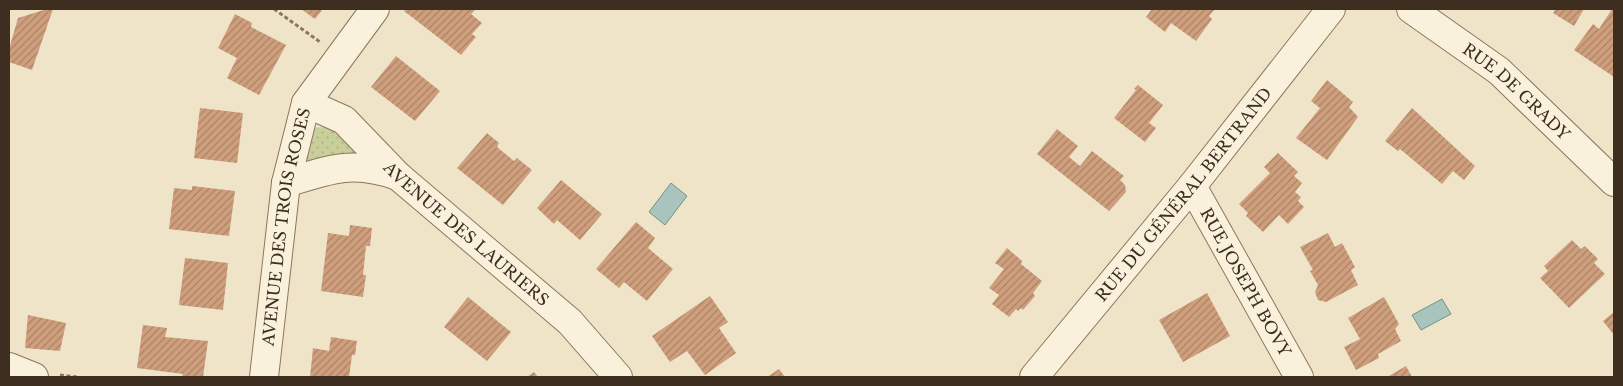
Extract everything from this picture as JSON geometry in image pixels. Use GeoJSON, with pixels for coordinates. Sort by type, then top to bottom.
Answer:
{"type":"FeatureCollection","features":[{"type":"Feature","properties":{"kind":"street","name":"AVENUE DES TROIS ROSES"},"geometry":{"type":"LineString","coordinates":[[264,377],[286,183],[306,103],[338,56],[375,9]]}},
{"type":"Feature","properties":{"kind":"street","name":"RUE DU GÉNÉRAL BERTRAND"},"geometry":{"type":"LineString","coordinates":[[1034,377],[1192,186],[1331,9]]}},
{"type":"Feature","properties":{"kind":"street","name":"RUE DE GRADY"},"geometry":{"type":"LineString","coordinates":[[1411,9],[1499,71],[1614,182]]}},
{"type":"Feature","properties":{"kind":"street","name":"AVENUE DES LAURIERS"},"geometry":{"type":"LineString","coordinates":[[306,103],[344,120],[398,176],[570,322],[618,377]]}},
{"type":"Feature","properties":{"kind":"street"},"geometry":{"type":"LineString","coordinates":[[286,183],[323,172],[355,166],[377,168],[398,176]]}},
{"type":"Feature","properties":{"kind":"street","name":"RUE JOSEPH BOVY"},"geometry":{"type":"LineString","coordinates":[[1192,186],[1299,377]]}},
{"type":"Feature","properties":{"kind":"street"},"geometry":{"type":"LineString","coordinates":[[9,367],[34,377]]}},
{"type":"Feature","properties":{"kind":"path"},"geometry":{"type":"LineString","coordinates":[[274,9],[338,56]]}},
{"type":"Feature","properties":{"kind":"green space"},"geometry":{"type":"Polygon","coordinates":[[[327,127],[343,138],[359,157],[315,167],[305,158],[312,128],[327,127]]]}},
{"type":"Feature","properties":{"kind":"water"},"geometry":{"type":"Polygon","coordinates":[[[671,183],[687,196],[665,225],[649,212],[671,183]]]}},
{"type":"Feature","properties":{"kind":"water"},"geometry":{"type":"Polygon","coordinates":[[[1442,299],[1451,314],[1421,330],[1412,315],[1442,299]]]}},
{"type":"Feature","properties":{"kind":"building"},"geometry":{"type":"Polygon","coordinates":[[[53,9],[32,70],[9,62],[9,49],[18,18],[53,9]]]}},
{"type":"Feature","properties":{"kind":"building"},"geometry":{"type":"Polygon","coordinates":[[[301,9],[323,9],[315,19],[301,9]]]}},
{"type":"Feature","properties":{"kind":"building"},"geometry":{"type":"Polygon","coordinates":[[[406,9],[476,9],[471,14],[482,23],[472,34],[476,37],[461,55],[404,11],[406,9]]]}},
{"type":"Feature","properties":{"kind":"building"},"geometry":{"type":"Polygon","coordinates":[[[1152,9],[1215,9],[1209,16],[1212,19],[1196,41],[1171,23],[1165,32],[1146,17],[1152,9]]]}},
{"type":"Feature","properties":{"kind":"building"},"geometry":{"type":"Polygon","coordinates":[[[1556,9],[1584,9],[1574,26],[1553,13],[1556,9]]]}},
{"type":"Feature","properties":{"kind":"building"},"geometry":{"type":"Polygon","coordinates":[[[1612,9],[1614,9],[1614,77],[1574,50],[1593,24],[1599,29],[1612,9]]]}},
{"type":"Feature","properties":{"kind":"building"},"geometry":{"type":"Polygon","coordinates":[[[235,14],[252,23],[251,27],[286,45],[259,95],[227,78],[237,58],[218,48],[235,14]]]}},
{"type":"Feature","properties":{"kind":"building"},"geometry":{"type":"Polygon","coordinates":[[[396,56],[440,91],[415,121],[371,87],[396,56]]]}},
{"type":"Feature","properties":{"kind":"building"},"geometry":{"type":"Polygon","coordinates":[[[1327,80],[1353,102],[1349,107],[1358,117],[1327,160],[1296,138],[1320,108],[1311,101],[1327,80]]]}},
{"type":"Feature","properties":{"kind":"building"},"geometry":{"type":"Polygon","coordinates":[[[1138,85],[1163,105],[1149,123],[1156,128],[1145,142],[1114,118],[1138,85]]]}},
{"type":"Feature","properties":{"kind":"building"},"geometry":{"type":"Polygon","coordinates":[[[200,108],[243,113],[237,163],[194,158],[200,108]]]}},
{"type":"Feature","properties":{"kind":"building"},"geometry":{"type":"Polygon","coordinates":[[[1412,108],[1475,166],[1464,180],[1453,171],[1442,184],[1400,149],[1398,151],[1385,141],[1412,108]]]}},
{"type":"Feature","properties":{"kind":"building"},"geometry":{"type":"Polygon","coordinates":[[[1057,129],[1078,146],[1069,157],[1080,166],[1092,151],[1124,176],[1120,180],[1125,185],[1126,192],[1109,211],[1037,154],[1057,129]]]}},
{"type":"Feature","properties":{"kind":"building"},"geometry":{"type":"Polygon","coordinates":[[[487,133],[499,143],[497,147],[514,161],[517,158],[532,170],[503,205],[457,168],[487,133]]]}},
{"type":"Feature","properties":{"kind":"building"},"geometry":{"type":"Polygon","coordinates":[[[1278,153],[1298,172],[1294,176],[1302,183],[1295,192],[1301,197],[1298,201],[1304,207],[1288,224],[1279,215],[1263,232],[1246,216],[1248,213],[1239,204],[1270,173],[1264,167],[1278,153]]]}},
{"type":"Feature","properties":{"kind":"building"},"geometry":{"type":"Polygon","coordinates":[[[561,180],[602,214],[580,240],[557,220],[554,224],[537,208],[561,180]]]}},
{"type":"Feature","properties":{"kind":"building"},"geometry":{"type":"Polygon","coordinates":[[[192,186],[235,191],[229,236],[169,229],[174,188],[192,190],[192,186]]]}},
{"type":"Feature","properties":{"kind":"building"},"geometry":{"type":"Polygon","coordinates":[[[636,222],[655,238],[648,248],[673,269],[647,301],[624,282],[619,288],[596,269],[636,222]]]}},
{"type":"Feature","properties":{"kind":"building"},"geometry":{"type":"Polygon","coordinates":[[[350,225],[372,228],[370,246],[366,246],[363,275],[366,275],[363,297],[321,291],[328,233],[349,236],[350,225]]]}},
{"type":"Feature","properties":{"kind":"building"},"geometry":{"type":"Polygon","coordinates":[[[1328,233],[1335,247],[1342,243],[1355,267],[1351,270],[1358,285],[1326,302],[1318,300],[1315,292],[1318,285],[1310,271],[1313,270],[1300,247],[1328,233]]]}},
{"type":"Feature","properties":{"kind":"building"},"geometry":{"type":"Polygon","coordinates":[[[1572,240],[1581,249],[1585,246],[1598,259],[1594,263],[1605,274],[1569,308],[1540,278],[1548,271],[1544,266],[1572,240]]]}},
{"type":"Feature","properties":{"kind":"building"},"geometry":{"type":"Polygon","coordinates":[[[1007,248],[1022,261],[1021,264],[1042,281],[1033,293],[1035,296],[1023,310],[1021,308],[1018,311],[1016,309],[1009,317],[992,304],[999,295],[989,288],[1004,269],[995,263],[1007,248]]]}},
{"type":"Feature","properties":{"kind":"building"},"geometry":{"type":"Polygon","coordinates":[[[185,258],[228,263],[223,310],[179,305],[185,258]]]}},
{"type":"Feature","properties":{"kind":"building"},"geometry":{"type":"Polygon","coordinates":[[[1207,293],[1230,336],[1183,362],[1159,320],[1207,293]]]}},
{"type":"Feature","properties":{"kind":"building"},"geometry":{"type":"Polygon","coordinates":[[[710,296],[728,322],[719,328],[736,353],[705,375],[687,351],[670,362],[652,336],[710,296]]]}},
{"type":"Feature","properties":{"kind":"building"},"geometry":{"type":"Polygon","coordinates":[[[468,297],[511,332],[487,361],[444,327],[468,297]]]}},
{"type":"Feature","properties":{"kind":"building"},"geometry":{"type":"Polygon","coordinates":[[[1384,297],[1399,324],[1395,329],[1401,341],[1378,354],[1379,358],[1356,370],[1344,347],[1360,339],[1348,318],[1384,297]]]}},
{"type":"Feature","properties":{"kind":"building"},"geometry":{"type":"Polygon","coordinates":[[[1614,312],[1614,335],[1603,321],[1614,312]]]}},
{"type":"Feature","properties":{"kind":"building"},"geometry":{"type":"Polygon","coordinates":[[[28,315],[66,323],[60,351],[25,348],[28,315]]]}},
{"type":"Feature","properties":{"kind":"building"},"geometry":{"type":"Polygon","coordinates":[[[143,325],[167,328],[165,337],[208,341],[203,377],[182,377],[183,374],[137,368],[143,325]]]}},
{"type":"Feature","properties":{"kind":"building"},"geometry":{"type":"Polygon","coordinates":[[[331,337],[357,341],[355,355],[352,355],[349,377],[310,377],[313,348],[329,351],[331,337]]]}},
{"type":"Feature","properties":{"kind":"building"},"geometry":{"type":"Polygon","coordinates":[[[1406,366],[1412,377],[1387,377],[1406,366]]]}},
{"type":"Feature","properties":{"kind":"building"},"geometry":{"type":"Polygon","coordinates":[[[779,369],[785,377],[767,377],[779,369]]]}},
{"type":"Feature","properties":{"kind":"building"},"geometry":{"type":"Polygon","coordinates":[[[534,372],[538,377],[527,377],[534,372]]]}}]}
